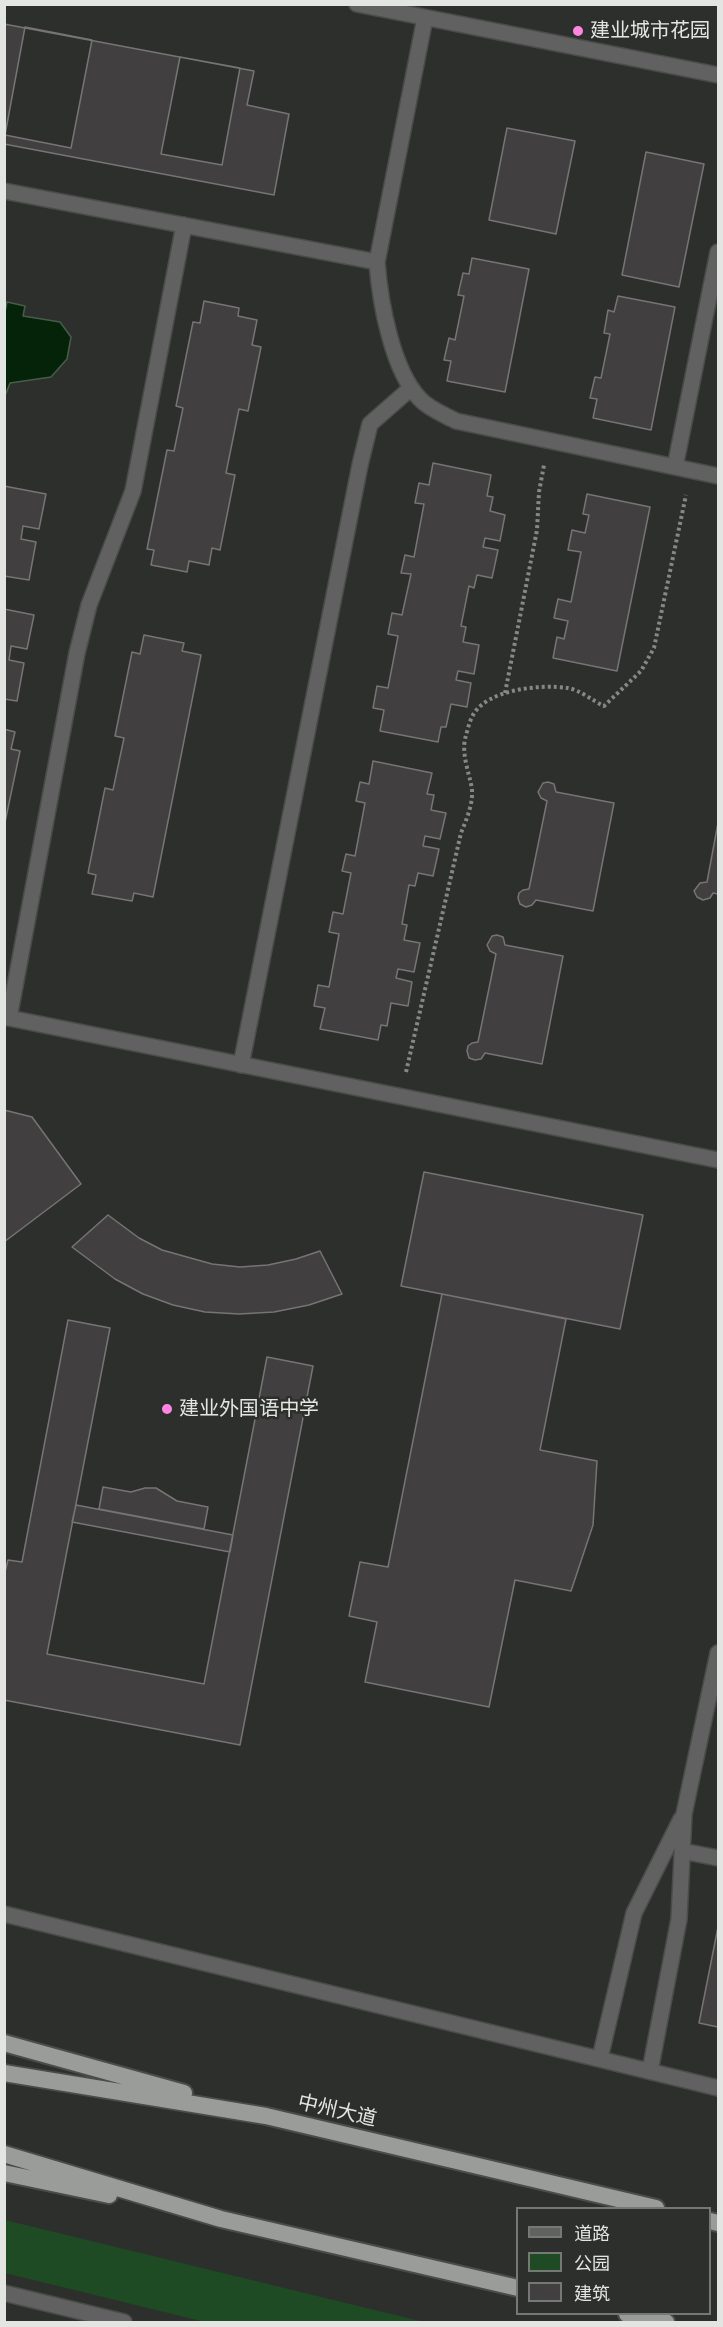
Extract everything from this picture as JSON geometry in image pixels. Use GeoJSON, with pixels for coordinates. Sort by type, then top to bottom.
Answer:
{"type":"FeatureCollection","features":[{"type":"Feature","properties":{"kind":"highway"},"geometry":{"type":"LineString","coordinates":[[4,2043],[266,2116]]}},
{"type":"Feature","properties":{"kind":"highway","name":"中州大道"},"geometry":{"type":"LineString","coordinates":[[4,2073],[266,2116],[652,2207]]}},
{"type":"Feature","properties":{"kind":"highway"},"geometry":{"type":"LineString","coordinates":[[4,2154],[221,2219]]}},
{"type":"Feature","properties":{"kind":"highway"},"geometry":{"type":"LineString","coordinates":[[4,2173],[221,2219],[516,2288]]}},
{"type":"Feature","properties":{"kind":"highway"},"geometry":{"type":"LineString","coordinates":[[636,2315],[666,2322]]}},
{"type":"Feature","properties":{"kind":"street"},"geometry":{"type":"LineString","coordinates":[[357,4],[718,75]]}},
{"type":"Feature","properties":{"kind":"street"},"geometry":{"type":"LineString","coordinates":[[425,18],[377,262],[380,299],[395,350],[411,388],[421,401],[456,421],[718,476]]}},
{"type":"Feature","properties":{"kind":"street"},"geometry":{"type":"LineString","coordinates":[[4,190],[377,262]]}},
{"type":"Feature","properties":{"kind":"street"},"geometry":{"type":"LineString","coordinates":[[184,225],[133,491],[93,594],[77,653],[7,1018],[718,1160]]}},
{"type":"Feature","properties":{"kind":"street"},"geometry":{"type":"LineString","coordinates":[[675,467],[718,252]]}},
{"type":"Feature","properties":{"kind":"street"},"geometry":{"type":"LineString","coordinates":[[241,1065],[370,424],[411,388]]}},
{"type":"Feature","properties":{"kind":"street"},"geometry":{"type":"LineString","coordinates":[[650,2071],[679,1919],[684,1814],[718,1653]]}},
{"type":"Feature","properties":{"kind":"street"},"geometry":{"type":"LineString","coordinates":[[600,2058],[634,1913],[684,1814]]}},
{"type":"Feature","properties":{"kind":"street"},"geometry":{"type":"LineString","coordinates":[[682,1851],[718,1858]]}},
{"type":"Feature","properties":{"kind":"street"},"geometry":{"type":"LineString","coordinates":[[4,1914],[718,2088]]}},
{"type":"Feature","properties":{"kind":"street"},"geometry":{"type":"LineString","coordinates":[[4,2293],[124,2322]]}},
{"type":"Feature","properties":{"kind":"path"},"geometry":{"type":"LineString","coordinates":[[505,693],[537,530],[539,492],[549,441]]}},
{"type":"Feature","properties":{"kind":"path"},"geometry":{"type":"LineString","coordinates":[[400,1096],[461,832],[470,810],[472,786],[467,770],[465,742],[472,716],[482,705],[505,693],[533,687],[569,688],[604,706],[641,671],[654,648],[691,470]]}},
{"type":"Feature","properties":{"kind":"green space"},"geometry":{"type":"Polygon","coordinates":[[[5,2220],[424,2322],[205,2322],[5,2273],[5,2220]]]}},
{"type":"Feature","properties":{"kind":"shaded area"},"geometry":{"type":"Polygon","coordinates":[[[7,302],[25,306],[23,316],[60,322],[71,337],[67,359],[51,377],[10,383],[5,396],[4,317],[7,302]]]}},
{"type":"Feature","properties":{"kind":"building"},"geometry":{"type":"Polygon","coordinates":[[[4,24],[254,71],[247,105],[289,114],[274,195],[4,144],[4,24]]]}},
{"type":"Feature","properties":{"kind":"building"},"geometry":{"type":"Polygon","coordinates":[[[25,27],[92,40],[71,148],[5,135],[25,27]]]}},
{"type":"Feature","properties":{"kind":"building"},"geometry":{"type":"Polygon","coordinates":[[[180,57],[240,68],[222,165],[161,154],[180,57]]]}},
{"type":"Feature","properties":{"kind":"building"},"geometry":{"type":"Polygon","coordinates":[[[507,128],[575,141],[556,234],[489,220],[507,128]]]}},
{"type":"Feature","properties":{"kind":"building"},"geometry":{"type":"Polygon","coordinates":[[[646,152],[704,164],[679,287],[622,275],[646,152]]]}},
{"type":"Feature","properties":{"kind":"building"},"geometry":{"type":"Polygon","coordinates":[[[472,258],[529,269],[505,392],[447,381],[451,361],[444,360],[449,338],[455,340],[464,296],[458,295],[463,273],[469,274],[472,258]]]}},
{"type":"Feature","properties":{"kind":"building"},"geometry":{"type":"Polygon","coordinates":[[[618,296],[675,307],[651,430],[593,418],[597,399],[590,398],[595,377],[601,378],[610,334],[604,333],[608,310],[614,312],[618,296]]]}},
{"type":"Feature","properties":{"kind":"building"},"geometry":{"type":"Polygon","coordinates":[[[204,301],[239,308],[238,316],[257,320],[252,345],[261,347],[248,411],[239,409],[226,473],[235,475],[220,550],[212,548],[209,565],[189,561],[187,572],[151,565],[154,550],[147,549],[167,450],[174,451],[183,408],[176,406],[193,322],[200,323],[204,301]]]}},
{"type":"Feature","properties":{"kind":"building"},"geometry":{"type":"Polygon","coordinates":[[[433,463],[491,475],[487,496],[493,497],[490,511],[505,515],[500,541],[485,538],[483,547],[498,550],[492,578],[477,575],[474,588],[469,586],[461,626],[466,627],[463,642],[479,645],[474,674],[458,671],[456,680],[471,683],[467,707],[451,704],[446,727],[441,727],[438,742],[380,731],[384,710],[373,708],[377,686],[388,688],[398,636],[388,634],[392,613],[402,615],[411,574],[401,573],[405,555],[414,557],[424,504],[415,503],[419,483],[429,485],[433,463]]]}},
{"type":"Feature","properties":{"kind":"building"},"geometry":{"type":"Polygon","coordinates":[[[4,486],[46,494],[39,529],[23,526],[21,539],[36,542],[29,580],[4,576],[4,486]]]}},
{"type":"Feature","properties":{"kind":"building"},"geometry":{"type":"Polygon","coordinates":[[[587,494],[650,507],[617,671],[553,658],[557,637],[564,639],[568,621],[554,618],[558,599],[571,602],[581,552],[568,550],[572,530],[585,533],[589,515],[583,514],[587,494]]]}},
{"type":"Feature","properties":{"kind":"building"},"geometry":{"type":"Polygon","coordinates":[[[4,609],[34,615],[27,649],[11,646],[9,660],[24,663],[17,701],[4,699],[4,609]]]}},
{"type":"Feature","properties":{"kind":"building"},"geometry":{"type":"Polygon","coordinates":[[[144,635],[184,643],[182,651],[201,655],[153,897],[134,893],[132,901],[92,894],[96,875],[88,873],[105,788],[113,790],[124,738],[115,736],[132,652],[140,654],[144,635]]]}},
{"type":"Feature","properties":{"kind":"building"},"geometry":{"type":"Polygon","coordinates":[[[4,729],[15,732],[11,749],[20,751],[4,827],[4,729]]]}},
{"type":"Feature","properties":{"kind":"building"},"geometry":{"type":"Polygon","coordinates":[[[373,761],[432,773],[427,794],[434,795],[431,810],[446,813],[440,839],[425,836],[423,846],[439,849],[433,876],[418,873],[415,886],[409,885],[402,924],[407,925],[404,940],[420,943],[414,972],[398,969],[396,978],[412,982],[408,1006],[391,1003],[387,1026],[381,1025],[378,1040],[320,1029],[325,1008],[314,1006],[318,985],[329,987],[339,934],[329,932],[333,912],[343,914],[351,873],[342,871],[346,854],[355,856],[365,803],[356,801],[360,782],[369,784],[373,761]]]}},
{"type":"Feature","properties":{"kind":"building"},"geometry":{"type":"Polygon","coordinates":[[[543,783],[554,784],[556,792],[614,803],[593,911],[536,900],[532,905],[526,907],[520,904],[519,893],[529,889],[547,801],[541,798],[538,792],[543,783]]]}},
{"type":"Feature","properties":{"kind":"building"},"geometry":{"type":"Polygon","coordinates":[[[718,823],[718,894],[713,893],[710,898],[703,900],[697,897],[694,891],[700,883],[707,882],[718,823]]]}},
{"type":"Feature","properties":{"kind":"building"},"geometry":{"type":"Polygon","coordinates":[[[492,936],[503,937],[505,945],[563,956],[542,1064],[485,1053],[481,1059],[469,1058],[468,1046],[478,1042],[496,954],[490,951],[487,945],[492,936]]]}},
{"type":"Feature","properties":{"kind":"building"},"geometry":{"type":"Polygon","coordinates":[[[4,1110],[32,1117],[81,1184],[4,1242],[4,1110]]]}},
{"type":"Feature","properties":{"kind":"building"},"geometry":{"type":"Polygon","coordinates":[[[424,1172],[643,1215],[620,1329],[401,1286],[424,1172]]]}},
{"type":"Feature","properties":{"kind":"building"},"geometry":{"type":"Polygon","coordinates":[[[108,1215],[139,1238],[162,1250],[212,1264],[240,1267],[268,1265],[320,1251],[342,1294],[309,1305],[274,1312],[239,1314],[205,1312],[173,1305],[143,1294],[115,1279],[72,1247],[108,1215]]]}},
{"type":"Feature","properties":{"kind":"building"},"geometry":{"type":"Polygon","coordinates":[[[442,1294],[566,1319],[540,1450],[597,1461],[593,1525],[571,1591],[515,1580],[489,1707],[365,1682],[377,1622],[349,1616],[360,1562],[388,1567],[442,1294]]]}},
{"type":"Feature","properties":{"kind":"building"},"geometry":{"type":"Polygon","coordinates":[[[68,1320],[110,1328],[47,1654],[204,1684],[267,1357],[313,1366],[240,1745],[4,1700],[4,1576],[8,1560],[22,1562],[68,1320]]]}},
{"type":"Feature","properties":{"kind":"building"},"geometry":{"type":"Polygon","coordinates":[[[103,1487],[131,1492],[156,1488],[177,1501],[208,1507],[204,1529],[99,1509],[103,1487]]]}},
{"type":"Feature","properties":{"kind":"building"},"geometry":{"type":"Polygon","coordinates":[[[76,1505],[233,1535],[230,1552],[72,1522],[76,1505]]]}},
{"type":"Feature","properties":{"kind":"building"},"geometry":{"type":"Polygon","coordinates":[[[718,1927],[718,2027],[699,2023],[718,1927]]]}},
{"type":"Feature","properties":{"kind":"place","name":"建业城市花园"},"geometry":{"type":"Point","coordinates":[578,31]}},
{"type":"Feature","properties":{"kind":"place","name":"建业外国语中学"},"geometry":{"type":"Point","coordinates":[167,1409]}}]}
